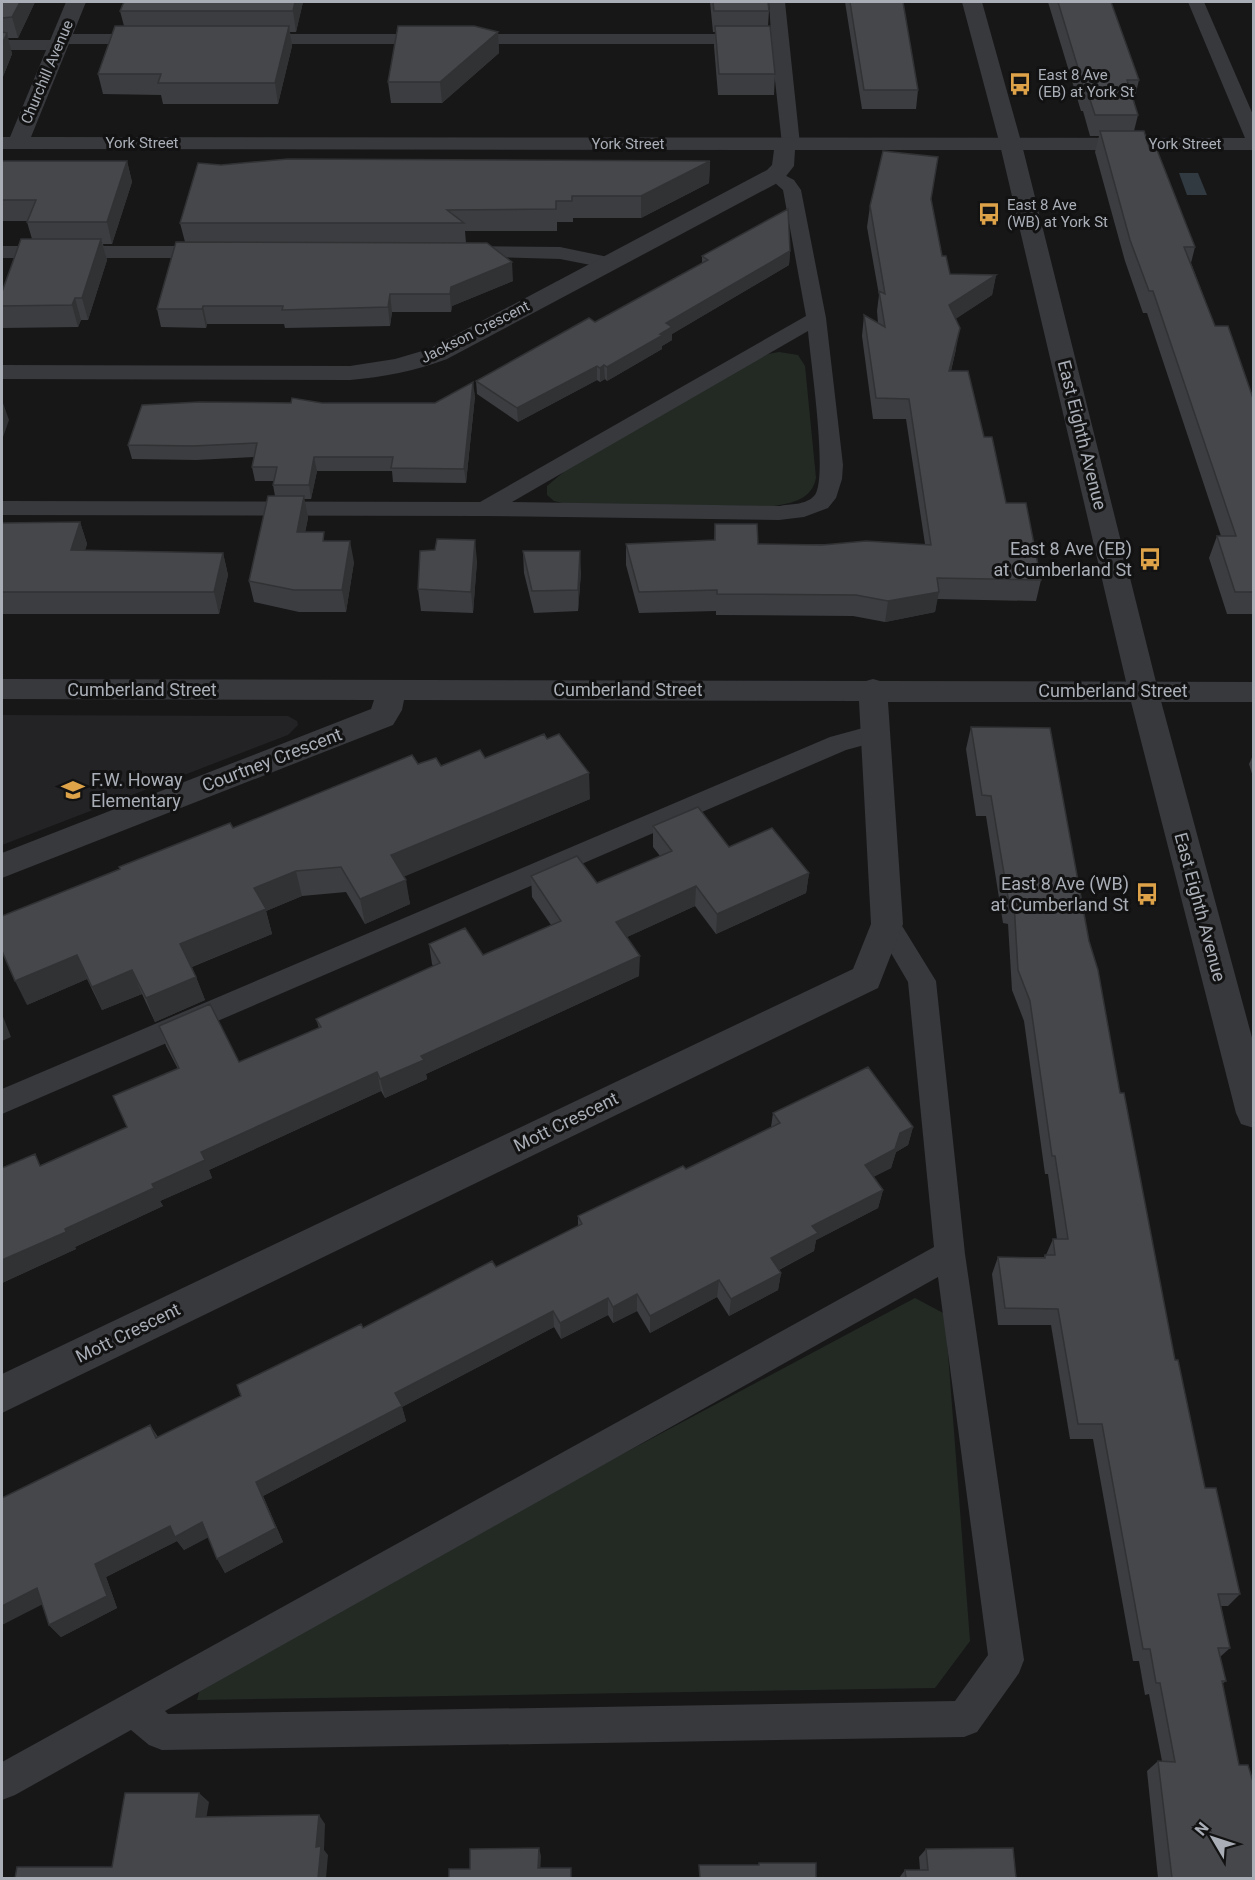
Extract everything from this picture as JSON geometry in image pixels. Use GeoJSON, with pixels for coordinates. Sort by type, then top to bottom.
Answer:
{"type":"FeatureCollection","features":[{"type":"Feature","properties":{"kind":"street","name":"Churchill Avenue"},"geometry":{"type":"LineString","coordinates":[[10,143],[76,2]]}},
{"type":"Feature","properties":{"kind":"street","name":"East Eighth Avenue"},"geometry":{"type":"LineString","coordinates":[[972,2],[1011,145],[1143,690],[1254,1113]]}},
{"type":"Feature","properties":{"kind":"street","name":"York Street"},"geometry":{"type":"LineString","coordinates":[[10,143],[1254,144]]}},
{"type":"Feature","properties":{"kind":"street"},"geometry":{"type":"LineString","coordinates":[[775,175],[783,166],[788,144]]}},
{"type":"Feature","properties":{"kind":"street","name":"Jackson Crescent"},"geometry":{"type":"LineString","coordinates":[[2,372],[350,373],[390,370],[414,364],[438,354],[606,262],[775,175]]}},
{"type":"Feature","properties":{"kind":"street","name":"Cumberland Street"},"geometry":{"type":"LineString","coordinates":[[2,689],[873,689],[1254,692]]}},
{"type":"Feature","properties":{"kind":"street","name":"Mott Crescent"},"geometry":{"type":"LineString","coordinates":[[2,1394],[866,978],[887,924],[873,689]]}},
{"type":"Feature","properties":{"kind":"street","name":"Courtney Crescent"},"geometry":{"type":"LineString","coordinates":[[2,866],[382,717],[387,711],[391,690]]}},
{"type":"Feature","properties":{"kind":"lane"},"geometry":{"type":"LineString","coordinates":[[777,2],[788,144]]}},
{"type":"Feature","properties":{"kind":"lane"},"geometry":{"type":"LineString","coordinates":[[1196,2],[1254,138]]}},
{"type":"Feature","properties":{"kind":"lane"},"geometry":{"type":"LineString","coordinates":[[2,45],[163,39]]}},
{"type":"Feature","properties":{"kind":"lane"},"geometry":{"type":"LineString","coordinates":[[234,39],[779,39]]}},
{"type":"Feature","properties":{"kind":"lane"},"geometry":{"type":"LineString","coordinates":[[2,508],[485,509],[779,513],[808,509],[825,501],[832,486],[832,465],[816,318],[792,190],[788,184],[775,175]]}},
{"type":"Feature","properties":{"kind":"lane"},"geometry":{"type":"LineString","coordinates":[[2,252],[227,252]]}},
{"type":"Feature","properties":{"kind":"lane"},"geometry":{"type":"LineString","coordinates":[[441,252],[560,252],[606,262]]}},
{"type":"Feature","properties":{"kind":"lane"},"geometry":{"type":"LineString","coordinates":[[485,509],[816,318]]}},
{"type":"Feature","properties":{"kind":"lane"},"geometry":{"type":"LineString","coordinates":[[2,1102],[839,743],[874,734]]}},
{"type":"Feature","properties":{"kind":"lane"},"geometry":{"type":"LineString","coordinates":[[135,1709],[162,1732],[964,1719],[1006,1660],[950,1254],[922,981],[887,924]]}},
{"type":"Feature","properties":{"kind":"lane"},"geometry":{"type":"LineString","coordinates":[[2,1782],[950,1254]]}},
{"type":"Feature","properties":{"kind":"shaded area"},"geometry":{"type":"Polygon","coordinates":[[[1179,173],[1198,173],[1207,195],[1187,195],[1179,173]]]}},
{"type":"Feature","properties":{"kind":"shaded area"},"geometry":{"type":"Polygon","coordinates":[[[779,352],[798,355],[805,366],[816,478],[810,491],[801,499],[774,506],[567,504],[554,501],[547,495],[547,486],[566,470],[763,355],[779,352]]]}},
{"type":"Feature","properties":{"kind":"shaded area","name":"F.W. Howay Elementary"},"geometry":{"type":"Polygon","coordinates":[[[2,715],[288,716],[297,721],[298,725],[288,735],[2,845],[2,715]]]}},
{"type":"Feature","properties":{"kind":"shaded area"},"geometry":{"type":"Polygon","coordinates":[[[915,1298],[945,1314],[970,1641],[935,1688],[197,1700],[203,1678],[915,1298]]]}},
{"type":"Feature","properties":{"kind":"building"},"geometry":{"type":"Polygon","coordinates":[[[2,2],[20,2],[12,17],[2,18],[2,2]]]}},
{"type":"Feature","properties":{"kind":"building"},"geometry":{"type":"Polygon","coordinates":[[[124,2],[295,2],[293,11],[120,11],[124,2]]]}},
{"type":"Feature","properties":{"kind":"building"},"geometry":{"type":"Polygon","coordinates":[[[713,2],[768,2],[769,11],[714,11],[713,2]]]}},
{"type":"Feature","properties":{"kind":"building"},"geometry":{"type":"Polygon","coordinates":[[[850,2],[903,2],[918,90],[864,90],[850,2]]]}},
{"type":"Feature","properties":{"kind":"building"},"geometry":{"type":"Polygon","coordinates":[[[1058,2],[1111,2],[1139,80],[1127,80],[1138,115],[1095,115],[1087,90],[1085,91],[1058,2]]]}},
{"type":"Feature","properties":{"kind":"building"},"geometry":{"type":"Polygon","coordinates":[[[115,26],[289,26],[275,83],[158,83],[161,74],[98,74],[115,26]]]}},
{"type":"Feature","properties":{"kind":"building"},"geometry":{"type":"Polygon","coordinates":[[[398,26],[474,26],[498,32],[440,82],[388,82],[398,26]]]}},
{"type":"Feature","properties":{"kind":"building"},"geometry":{"type":"Polygon","coordinates":[[[715,26],[770,26],[775,74],[719,74],[715,26]]]}},
{"type":"Feature","properties":{"kind":"building"},"geometry":{"type":"Polygon","coordinates":[[[2,32],[7,33],[2,44],[2,32]]]}},
{"type":"Feature","properties":{"kind":"building"},"geometry":{"type":"Polygon","coordinates":[[[1100,131],[1144,131],[1150,150],[1157,150],[1195,247],[1184,247],[1215,326],[1228,326],[1254,401],[1254,592],[1235,592],[1217,536],[1236,536],[1153,291],[1149,291],[1130,240],[1100,131]]]}},
{"type":"Feature","properties":{"kind":"building"},"geometry":{"type":"Polygon","coordinates":[[[883,151],[938,157],[931,199],[942,256],[946,256],[950,274],[996,275],[949,305],[960,328],[949,371],[968,371],[984,437],[992,437],[1006,503],[1026,503],[1041,580],[937,578],[939,592],[888,601],[856,595],[717,594],[717,590],[639,592],[626,544],[715,540],[715,524],[757,524],[758,544],[822,545],[866,541],[931,545],[909,399],[876,398],[864,315],[885,327],[879,291],[885,294],[870,206],[883,151]]]}},
{"type":"Feature","properties":{"kind":"building"},"geometry":{"type":"Polygon","coordinates":[[[288,159],[710,161],[641,196],[572,196],[572,201],[556,201],[556,209],[447,210],[464,223],[180,223],[198,163],[221,165],[288,159]]]}},
{"type":"Feature","properties":{"kind":"building"},"geometry":{"type":"Polygon","coordinates":[[[2,161],[127,161],[107,222],[27,222],[36,200],[2,200],[2,161]]]}},
{"type":"Feature","properties":{"kind":"building"},"geometry":{"type":"Polygon","coordinates":[[[788,209],[790,251],[666,323],[672,327],[660,334],[663,335],[607,367],[597,366],[517,408],[476,381],[589,318],[595,322],[708,260],[702,256],[788,209]]]}},
{"type":"Feature","properties":{"kind":"building"},"geometry":{"type":"Polygon","coordinates":[[[21,239],[101,239],[82,298],[75,298],[72,305],[2,306],[2,292],[21,239]]]}},
{"type":"Feature","properties":{"kind":"building"},"geometry":{"type":"Polygon","coordinates":[[[176,242],[487,243],[512,262],[451,287],[450,294],[390,294],[388,307],[282,310],[283,306],[203,306],[202,309],[157,309],[176,242]]]}},
{"type":"Feature","properties":{"kind":"building"},"geometry":{"type":"Polygon","coordinates":[[[473,382],[464,469],[391,468],[393,457],[314,457],[309,485],[273,485],[277,467],[252,467],[257,443],[193,446],[128,445],[142,405],[199,402],[291,403],[292,398],[322,403],[435,403],[473,382]]]}},
{"type":"Feature","properties":{"kind":"building"},"geometry":{"type":"Polygon","coordinates":[[[268,496],[304,496],[297,532],[324,532],[323,541],[350,541],[342,590],[294,590],[249,581],[268,496]]]}},
{"type":"Feature","properties":{"kind":"building"},"geometry":{"type":"Polygon","coordinates":[[[80,522],[71,550],[223,553],[214,592],[2,592],[2,523],[80,522]]]}},
{"type":"Feature","properties":{"kind":"building"},"geometry":{"type":"Polygon","coordinates":[[[437,539],[475,540],[471,592],[418,589],[420,551],[435,550],[437,539]]]}},
{"type":"Feature","properties":{"kind":"building"},"geometry":{"type":"Polygon","coordinates":[[[523,551],[580,551],[578,590],[532,591],[523,551]]]}},
{"type":"Feature","properties":{"kind":"building"},"geometry":{"type":"Polygon","coordinates":[[[971,727],[1050,728],[1089,941],[1098,970],[1120,1093],[1124,1093],[1175,1360],[1178,1360],[1205,1488],[1216,1488],[1240,1594],[1218,1594],[1230,1648],[1218,1648],[1226,1681],[1222,1681],[1239,1765],[1248,1765],[1254,1785],[1254,1878],[1172,1878],[1158,1761],[1175,1762],[1160,1683],[1156,1683],[1150,1649],[1143,1649],[1102,1424],[1078,1424],[1058,1309],[1005,1308],[998,1257],[1045,1258],[1045,1255],[1055,1255],[1053,1239],[1068,1239],[1055,1156],[1052,1156],[1030,1001],[1018,970],[1014,903],[1009,903],[991,796],[982,795],[971,727]]]}},
{"type":"Feature","properties":{"kind":"building"},"geometry":{"type":"Polygon","coordinates":[[[544,734],[547,739],[559,734],[589,773],[391,855],[406,880],[360,899],[341,867],[296,871],[254,888],[266,909],[180,944],[196,977],[146,998],[132,970],[92,987],[77,955],[15,981],[2,951],[2,916],[120,869],[119,867],[230,823],[233,828],[412,755],[418,764],[436,758],[441,766],[480,750],[485,758],[544,734]]]}},
{"type":"Feature","properties":{"kind":"building"},"geometry":{"type":"Polygon","coordinates":[[[698,807],[729,847],[772,828],[809,873],[717,914],[696,886],[616,922],[640,956],[421,1056],[424,1060],[380,1079],[377,1072],[201,1152],[205,1160],[152,1184],[154,1188],[65,1229],[66,1232],[2,1260],[2,1168],[35,1154],[40,1166],[127,1127],[113,1096],[179,1068],[159,1026],[210,1004],[239,1062],[321,1027],[316,1019],[440,963],[429,944],[465,928],[483,955],[561,921],[531,876],[577,856],[597,883],[672,851],[653,826],[698,807]]]}},
{"type":"Feature","properties":{"kind":"building"},"geometry":{"type":"Polygon","coordinates":[[[868,1067],[913,1127],[900,1133],[895,1149],[865,1165],[883,1190],[812,1226],[818,1233],[771,1258],[781,1273],[731,1299],[719,1280],[650,1316],[637,1294],[613,1307],[608,1298],[560,1323],[553,1311],[395,1393],[402,1406],[256,1482],[276,1528],[217,1559],[202,1522],[175,1537],[170,1526],[95,1564],[107,1596],[49,1625],[37,1588],[2,1606],[2,1498],[150,1425],[156,1438],[241,1396],[237,1385],[361,1324],[363,1328],[492,1261],[496,1267],[582,1224],[578,1216],[683,1166],[686,1169],[780,1123],[773,1113],[868,1067]]]}},
{"type":"Feature","properties":{"kind":"building"},"geometry":{"type":"Polygon","coordinates":[[[125,1793],[199,1793],[196,1817],[319,1815],[316,1847],[321,1846],[318,1878],[15,1878],[17,1867],[112,1867],[125,1793]]]}},
{"type":"Feature","properties":{"kind":"building"},"geometry":{"type":"Polygon","coordinates":[[[539,1848],[538,1868],[571,1868],[571,1878],[449,1878],[449,1869],[470,1869],[470,1849],[539,1848]]]}},
{"type":"Feature","properties":{"kind":"building"},"geometry":{"type":"Polygon","coordinates":[[[1013,1848],[1016,1878],[906,1878],[905,1870],[928,1870],[926,1849],[1013,1848]]]}},
{"type":"Feature","properties":{"kind":"building"},"geometry":{"type":"Polygon","coordinates":[[[759,1863],[816,1863],[816,1878],[700,1878],[699,1865],[759,1865],[759,1863]]]}},
{"type":"Feature","properties":{"kind":"place","name":"East 8 Ave (EB) at York St"},"geometry":{"type":"Point","coordinates":[1020,84]}},
{"type":"Feature","properties":{"kind":"place","name":"East 8 Ave (WB) at York St"},"geometry":{"type":"Point","coordinates":[989,214]}},
{"type":"Feature","properties":{"kind":"place","name":"East 8 Ave (EB) at Cumberland St"},"geometry":{"type":"Point","coordinates":[1150,559]}},
{"type":"Feature","properties":{"kind":"place","name":"F.W. Howay Elementary"},"geometry":{"type":"Point","coordinates":[73,790]}},
{"type":"Feature","properties":{"kind":"place","name":"East 8 Ave (WB) at Cumberland St"},"geometry":{"type":"Point","coordinates":[1147,894]}}]}
